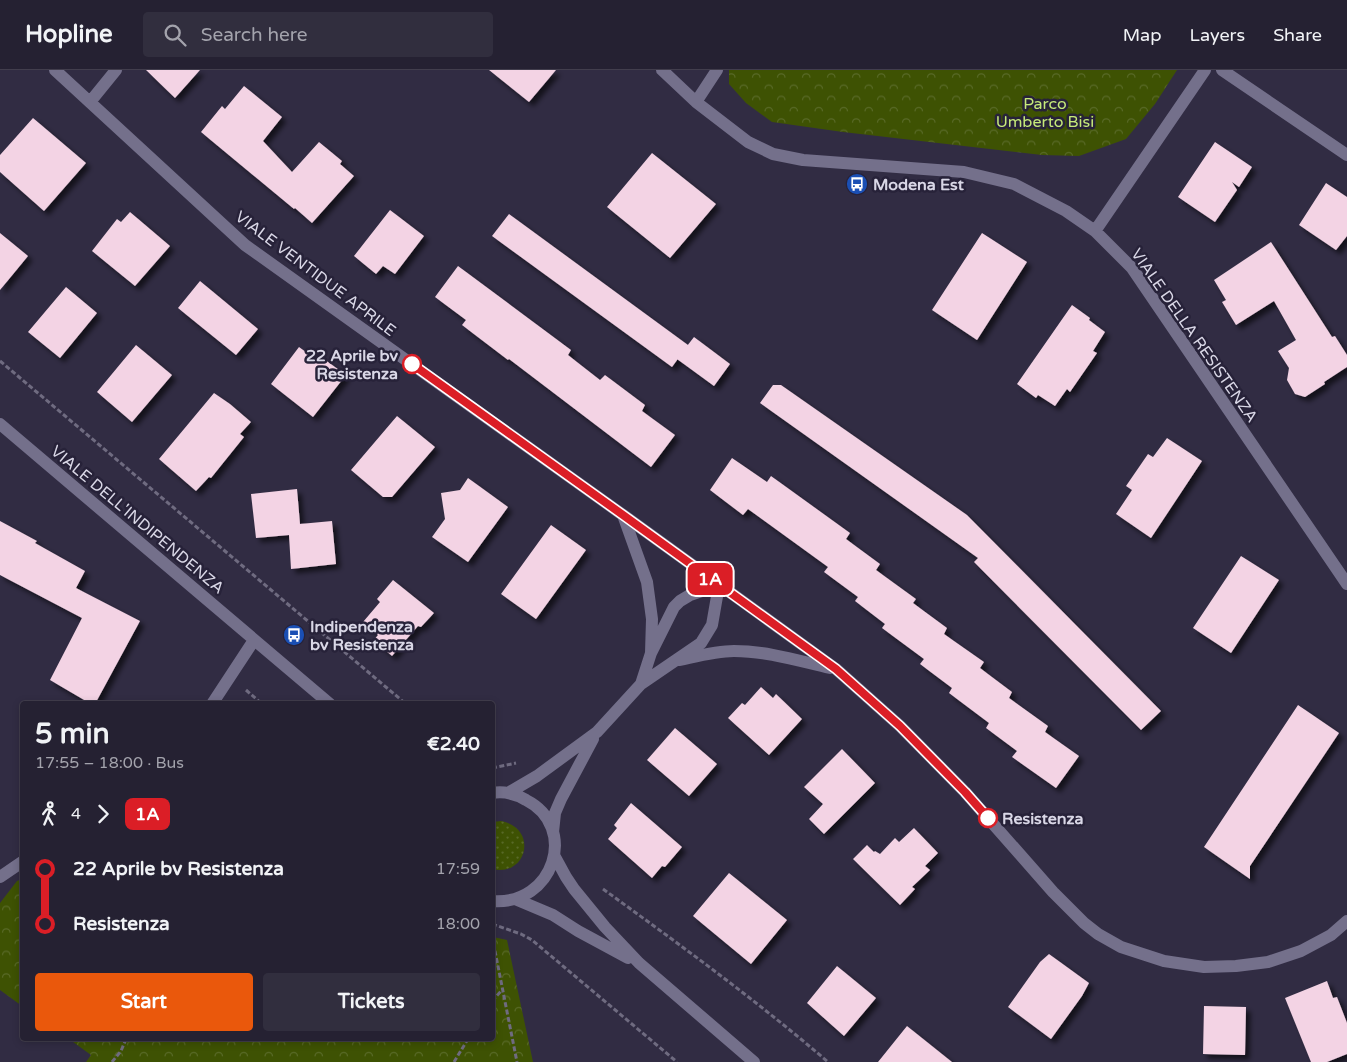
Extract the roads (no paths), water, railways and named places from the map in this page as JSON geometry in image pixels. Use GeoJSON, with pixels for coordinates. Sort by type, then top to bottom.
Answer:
{"type":"FeatureCollection","features":[{"type":"Feature","properties":{"kind":"street","name":"VIALE VENTIDUE APRILE"},"geometry":{"type":"LineString","coordinates":[[55,70],[246,245],[719,585]]}},
{"type":"Feature","properties":{"kind":"street"},"geometry":{"type":"LineString","coordinates":[[90,102],[116,70]]}},
{"type":"Feature","properties":{"kind":"street","name":"VIALE DELLA RESISTENZA"},"geometry":{"type":"LineString","coordinates":[[662,70],[696,102],[748,142],[773,154],[803,160],[964,172],[1014,184],[1066,211],[1095,231],[1132,268],[1347,584]]}},
{"type":"Feature","properties":{"kind":"street"},"geometry":{"type":"LineString","coordinates":[[696,102],[716,70]]}},
{"type":"Feature","properties":{"kind":"street"},"geometry":{"type":"LineString","coordinates":[[1095,231],[1205,70]]}},
{"type":"Feature","properties":{"kind":"street"},"geometry":{"type":"LineString","coordinates":[[1222,70],[1347,155]]}},
{"type":"Feature","properties":{"kind":"street","name":"VIALE DELL'INDIPENDENZA"},"geometry":{"type":"LineString","coordinates":[[0,424],[326,701]]}},
{"type":"Feature","properties":{"kind":"street"},"geometry":{"type":"LineString","coordinates":[[623,515],[647,582],[652,619],[651,652]]}},
{"type":"Feature","properties":{"kind":"street"},"geometry":{"type":"LineString","coordinates":[[640,684],[651,652],[674,607],[690,595],[719,585]]}},
{"type":"Feature","properties":{"kind":"street"},"geometry":{"type":"LineString","coordinates":[[508,793],[537,776],[596,732],[640,684],[701,643],[712,625],[719,585]]}},
{"type":"Feature","properties":{"kind":"street"},"geometry":{"type":"LineString","coordinates":[[719,585],[836,669],[900,726],[965,792],[1053,892],[1084,923],[1120,947],[1164,961],[1204,967],[1236,966],[1268,962],[1301,951],[1330,935],[1347,921]]}},
{"type":"Feature","properties":{"kind":"street"},"geometry":{"type":"LineString","coordinates":[[214,701],[254,640]]}},
{"type":"Feature","properties":{"kind":"street"},"geometry":{"type":"LineString","coordinates":[[673,662],[733,651],[770,654],[836,669]]}},
{"type":"Feature","properties":{"kind":"street"},"geometry":{"type":"LineString","coordinates":[[553,834],[556,813],[561,799],[596,732]]}},
{"type":"Feature","properties":{"kind":"street"},"geometry":{"type":"LineString","coordinates":[[495,793],[508,793],[532,802],[542,811],[549,822],[555,844],[550,870],[541,883],[530,893],[515,899],[503,902],[495,901]]}},
{"type":"Feature","properties":{"kind":"street"},"geometry":{"type":"LineString","coordinates":[[554,855],[574,890],[639,964],[754,1062]]}},
{"type":"Feature","properties":{"kind":"street"},"geometry":{"type":"LineString","coordinates":[[0,877],[20,863]]}},
{"type":"Feature","properties":{"kind":"street"},"geometry":{"type":"LineString","coordinates":[[515,899],[552,915],[639,964]]}},
{"type":"Feature","properties":{"kind":"place","name":"Modena Est"},"geometry":{"type":"Point","coordinates":[857,184]}},
{"type":"Feature","properties":{"kind":"place","name":"22 Aprile bv Resistenza"},"geometry":{"type":"Point","coordinates":[412,364]}},
{"type":"Feature","properties":{"kind":"place","name":"Indipendenza bv Resistenza"},"geometry":{"type":"Point","coordinates":[294,635]}},
{"type":"Feature","properties":{"kind":"place","name":"Resistenza"},"geometry":{"type":"Point","coordinates":[988,818]}},
{"type":"Feature","properties":{"kind":"park label","name":"Parco Umberto Bisi"},"geometry":{"type":"Point","coordinates":[1045,112]}}]}
